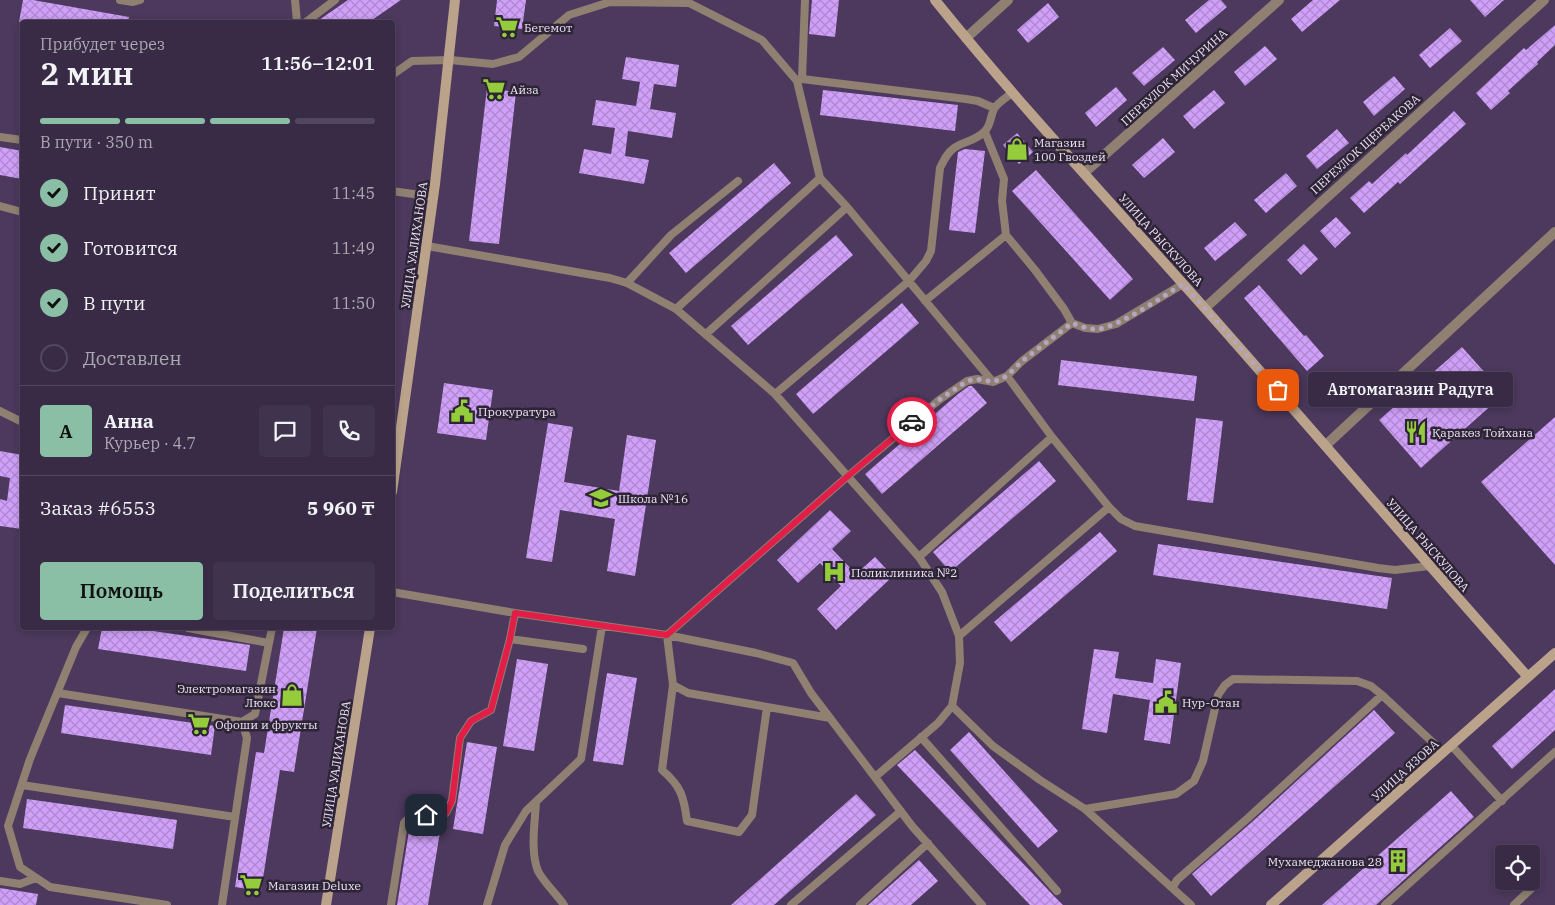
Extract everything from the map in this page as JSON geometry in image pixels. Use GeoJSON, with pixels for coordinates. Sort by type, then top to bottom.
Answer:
{"type":"FeatureCollection","features":[{"type":"Feature","properties":{"kind":"street","name":"УЛИЦА УАЛИХАНОВА"},"geometry":{"type":"LineString","coordinates":[[395,471],[434,197],[455,0]]}},
{"type":"Feature","properties":{"kind":"street","name":"УЛИЦА РЫСКУЛОВА"},"geometry":{"type":"LineString","coordinates":[[935,0],[1012,93],[1205,308],[1528,677]]}},
{"type":"Feature","properties":{"kind":"street"},"geometry":{"type":"LineString","coordinates":[[966,38],[1008,0]]}},
{"type":"Feature","properties":{"kind":"street","name":"ПЕРЕУЛОК МИЧУРИНА"},"geometry":{"type":"LineString","coordinates":[[1084,173],[1279,0]]}},
{"type":"Feature","properties":{"kind":"street","name":"ПЕРЕУЛОК ЩЕРБАКОВА"},"geometry":{"type":"LineString","coordinates":[[1205,308],[1544,0]]}},
{"type":"Feature","properties":{"kind":"street"},"geometry":{"type":"LineString","coordinates":[[1326,445],[1555,232]]}},
{"type":"Feature","properties":{"kind":"street","name":"УЛИЦА УАЛИХАНОВА"},"geometry":{"type":"LineString","coordinates":[[326,905],[370,630]]}},
{"type":"Feature","properties":{"kind":"street","name":"УЛИЦА ЯЗОВА"},"geometry":{"type":"LineString","coordinates":[[1271,905],[1555,653]]}},
{"type":"Feature","properties":{"kind":"lane"},"geometry":{"type":"LineString","coordinates":[[120,0],[133,2],[140,0]]}},
{"type":"Feature","properties":{"kind":"lane"},"geometry":{"type":"LineString","coordinates":[[295,0],[297,20]]}},
{"type":"Feature","properties":{"kind":"lane"},"geometry":{"type":"LineString","coordinates":[[309,20],[335,0]]}},
{"type":"Feature","properties":{"kind":"lane"},"geometry":{"type":"LineString","coordinates":[[805,0],[799,80],[820,178],[847,207],[993,382]]}},
{"type":"Feature","properties":{"kind":"lane"},"geometry":{"type":"LineString","coordinates":[[395,73],[412,61],[450,60],[494,64],[519,57],[570,15],[610,2],[688,1],[762,40],[799,80],[966,99],[978,101],[994,108]]}},
{"type":"Feature","properties":{"kind":"lane"},"geometry":{"type":"LineString","coordinates":[[775,394],[909,282],[926,261],[931,251],[940,168],[945,157],[952,149],[974,141],[985,132],[990,124],[994,108],[1012,93]]}},
{"type":"Feature","properties":{"kind":"lane"},"geometry":{"type":"LineString","coordinates":[[985,132],[1004,179],[1002,201],[1006,235],[1035,270],[1072,323],[1085,328],[1098,329],[1116,324],[1183,284]]}},
{"type":"Feature","properties":{"kind":"lane"},"geometry":{"type":"LineString","coordinates":[[0,138],[20,140]]}},
{"type":"Feature","properties":{"kind":"lane"},"geometry":{"type":"LineString","coordinates":[[676,309],[820,178]]}},
{"type":"Feature","properties":{"kind":"lane"},"geometry":{"type":"LineString","coordinates":[[628,283],[671,235],[738,180]]}},
{"type":"Feature","properties":{"kind":"lane"},"geometry":{"type":"LineString","coordinates":[[395,191],[434,197]]}},
{"type":"Feature","properties":{"kind":"lane"},"geometry":{"type":"LineString","coordinates":[[0,206],[20,211]]}},
{"type":"Feature","properties":{"kind":"lane"},"geometry":{"type":"LineString","coordinates":[[706,334],[847,207]]}},
{"type":"Feature","properties":{"kind":"lane"},"geometry":{"type":"LineString","coordinates":[[925,301],[1006,235]]}},
{"type":"Feature","properties":{"kind":"lane"},"geometry":{"type":"LineString","coordinates":[[427,246],[610,278],[628,283],[676,309],[775,394],[920,557],[942,592],[959,636],[960,663],[952,706],[938,723],[875,777]]}},
{"type":"Feature","properties":{"kind":"lane"},"geometry":{"type":"LineString","coordinates":[[667,635],[848,476],[939,400],[967,381],[977,379],[993,382],[1007,376],[1022,361],[1072,323]]}},
{"type":"Feature","properties":{"kind":"lane"},"geometry":{"type":"LineString","coordinates":[[1007,376],[1052,437],[1109,507],[1121,519],[1135,526],[1378,568],[1395,570],[1429,566]]}},
{"type":"Feature","properties":{"kind":"lane"},"geometry":{"type":"LineString","coordinates":[[0,411],[20,421]]}},
{"type":"Feature","properties":{"kind":"lane"},"geometry":{"type":"LineString","coordinates":[[920,557],[1052,437]]}},
{"type":"Feature","properties":{"kind":"lane"},"geometry":{"type":"LineString","coordinates":[[959,636],[1109,507]]}},
{"type":"Feature","properties":{"kind":"lane"},"geometry":{"type":"LineString","coordinates":[[395,593],[515,613],[667,635],[756,653],[793,663],[811,693],[900,811],[982,905]]}},
{"type":"Feature","properties":{"kind":"lane"},"geometry":{"type":"LineString","coordinates":[[391,905],[404,823],[413,815],[439,815],[446,813],[452,801],[460,738],[471,721],[491,710],[515,613]]}},
{"type":"Feature","properties":{"kind":"lane"},"geometry":{"type":"LineString","coordinates":[[487,905],[506,846],[526,811],[581,759],[602,626]]}},
{"type":"Feature","properties":{"kind":"lane"},"geometry":{"type":"LineString","coordinates":[[86,630],[76,647],[30,759],[8,826],[20,867],[50,887],[168,905]]}},
{"type":"Feature","properties":{"kind":"lane"},"geometry":{"type":"LineString","coordinates":[[199,630],[269,643]]}},
{"type":"Feature","properties":{"kind":"lane"},"geometry":{"type":"LineString","coordinates":[[58,693],[242,722],[255,714],[272,630]]}},
{"type":"Feature","properties":{"kind":"lane"},"geometry":{"type":"LineString","coordinates":[[667,635],[673,685],[662,770],[674,780],[684,800],[687,821],[739,832],[752,815],[767,707]]}},
{"type":"Feature","properties":{"kind":"lane"},"geometry":{"type":"LineString","coordinates":[[510,639],[583,649]]}},
{"type":"Feature","properties":{"kind":"lane"},"geometry":{"type":"LineString","coordinates":[[1086,809],[1176,794],[1194,781],[1204,761],[1218,695],[1225,685],[1233,679],[1357,681],[1370,686],[1447,749],[1502,801]]}},
{"type":"Feature","properties":{"kind":"lane"},"geometry":{"type":"LineString","coordinates":[[673,685],[688,693],[830,718]]}},
{"type":"Feature","properties":{"kind":"lane"},"geometry":{"type":"LineString","coordinates":[[1173,888],[1177,880],[1248,818],[1382,694]]}},
{"type":"Feature","properties":{"kind":"lane"},"geometry":{"type":"LineString","coordinates":[[952,706],[993,746],[1040,780],[1086,809],[1191,905]]}},
{"type":"Feature","properties":{"kind":"lane"},"geometry":{"type":"LineString","coordinates":[[222,905],[247,738],[242,722]]}},
{"type":"Feature","properties":{"kind":"lane"},"geometry":{"type":"LineString","coordinates":[[921,737],[1058,891]]}},
{"type":"Feature","properties":{"kind":"lane"},"geometry":{"type":"LineString","coordinates":[[1385,905],[1555,752]]}},
{"type":"Feature","properties":{"kind":"lane"},"geometry":{"type":"LineString","coordinates":[[22,785],[235,817]]}},
{"type":"Feature","properties":{"kind":"lane"},"geometry":{"type":"LineString","coordinates":[[536,802],[534,837],[538,872],[564,905]]}},
{"type":"Feature","properties":{"kind":"lane"},"geometry":{"type":"LineString","coordinates":[[791,905],[900,811]]}},
{"type":"Feature","properties":{"kind":"lane"},"geometry":{"type":"LineString","coordinates":[[860,905],[928,844]]}},
{"type":"Feature","properties":{"kind":"lane"},"geometry":{"type":"LineString","coordinates":[[0,881],[20,884],[36,878]]}},
{"type":"Feature","properties":{"kind":"lane"},"geometry":{"type":"LineString","coordinates":[[1514,905],[1530,890]]}},
{"type":"Feature","properties":{"kind":"building"},"geometry":{"type":"Polygon","coordinates":[[[23,0],[33,0],[129,17],[128,20],[20,20],[19,22],[23,0]]]}},
{"type":"Feature","properties":{"kind":"building"},"geometry":{"type":"Polygon","coordinates":[[[348,0],[401,0],[372,20],[319,20],[348,0]]]}},
{"type":"Feature","properties":{"kind":"building"},"geometry":{"type":"Polygon","coordinates":[[[497,0],[526,0],[522,29],[494,26],[497,0]]]}},
{"type":"Feature","properties":{"kind":"building"},"geometry":{"type":"Polygon","coordinates":[[[812,0],[839,0],[835,37],[809,34],[812,0]]]}},
{"type":"Feature","properties":{"kind":"building"},"geometry":{"type":"Polygon","coordinates":[[[1209,0],[1221,0],[1227,7],[1196,33],[1185,20],[1209,0]]]}},
{"type":"Feature","properties":{"kind":"building"},"geometry":{"type":"Polygon","coordinates":[[[1313,0],[1340,0],[1302,32],[1291,19],[1313,0]]]}},
{"type":"Feature","properties":{"kind":"building"},"geometry":{"type":"Polygon","coordinates":[[[1470,0],[1504,0],[1485,17],[1470,0]]]}},
{"type":"Feature","properties":{"kind":"building"},"geometry":{"type":"Polygon","coordinates":[[[1048,3],[1059,17],[1028,43],[1017,30],[1048,3]]]}},
{"type":"Feature","properties":{"kind":"building"},"geometry":{"type":"Polygon","coordinates":[[[1555,25],[1555,45],[1537,62],[1538,64],[1508,91],[1510,93],[1491,110],[1476,93],[1524,48],[1526,50],[1555,25]]]}},
{"type":"Feature","properties":{"kind":"building"},"geometry":{"type":"Polygon","coordinates":[[[1450,28],[1462,41],[1430,68],[1419,55],[1450,28]]]}},
{"type":"Feature","properties":{"kind":"building"},"geometry":{"type":"Polygon","coordinates":[[[1265,46],[1277,59],[1245,86],[1234,72],[1265,46]]]}},
{"type":"Feature","properties":{"kind":"building"},"geometry":{"type":"Polygon","coordinates":[[[1163,47],[1175,60],[1144,86],[1132,73],[1163,47]]]}},
{"type":"Feature","properties":{"kind":"building"},"geometry":{"type":"Polygon","coordinates":[[[626,57],[679,65],[676,87],[654,84],[650,109],[676,113],[672,138],[628,131],[625,156],[649,160],[644,184],[579,173],[584,149],[611,154],[615,128],[592,125],[596,100],[636,106],[640,82],[622,79],[626,57]]]}},
{"type":"Feature","properties":{"kind":"building"},"geometry":{"type":"Polygon","coordinates":[[[1394,76],[1405,89],[1374,116],[1363,102],[1394,76]]]}},
{"type":"Feature","properties":{"kind":"building"},"geometry":{"type":"Polygon","coordinates":[[[1116,87],[1127,100],[1096,127],[1085,113],[1116,87]]]}},
{"type":"Feature","properties":{"kind":"building"},"geometry":{"type":"Polygon","coordinates":[[[487,88],[516,92],[499,244],[469,241],[487,88]]]}},
{"type":"Feature","properties":{"kind":"building"},"geometry":{"type":"Polygon","coordinates":[[[823,90],[958,105],[955,131],[820,115],[823,90]]]}},
{"type":"Feature","properties":{"kind":"building"},"geometry":{"type":"Polygon","coordinates":[[[1214,90],[1225,103],[1194,129],[1183,116],[1214,90]]]}},
{"type":"Feature","properties":{"kind":"building"},"geometry":{"type":"Polygon","coordinates":[[[1454,111],[1466,124],[1400,184],[1398,182],[1364,213],[1350,198],[1369,181],[1372,184],[1406,153],[1407,155],[1454,111]]]}},
{"type":"Feature","properties":{"kind":"building"},"geometry":{"type":"Polygon","coordinates":[[[1337,129],[1349,143],[1317,169],[1306,156],[1337,129]]]}},
{"type":"Feature","properties":{"kind":"building"},"geometry":{"type":"Polygon","coordinates":[[[1017,133],[1033,152],[1019,164],[1003,145],[1017,133]]]}},
{"type":"Feature","properties":{"kind":"building"},"geometry":{"type":"Polygon","coordinates":[[[1163,138],[1175,152],[1144,178],[1132,165],[1163,138]]]}},
{"type":"Feature","properties":{"kind":"building"},"geometry":{"type":"Polygon","coordinates":[[[0,147],[20,151],[20,179],[0,175],[0,147]]]}},
{"type":"Feature","properties":{"kind":"building"},"geometry":{"type":"Polygon","coordinates":[[[965,149],[985,151],[975,233],[949,230],[958,152],[965,149]]]}},
{"type":"Feature","properties":{"kind":"building"},"geometry":{"type":"Polygon","coordinates":[[[774,163],[791,183],[686,273],[669,253],[774,163]]]}},
{"type":"Feature","properties":{"kind":"building"},"geometry":{"type":"Polygon","coordinates":[[[1036,170],[1133,279],[1110,300],[1012,191],[1036,170]]]}},
{"type":"Feature","properties":{"kind":"building"},"geometry":{"type":"Polygon","coordinates":[[[1286,173],[1297,186],[1266,213],[1254,200],[1286,173]]]}},
{"type":"Feature","properties":{"kind":"building"},"geometry":{"type":"Polygon","coordinates":[[[1336,217],[1351,233],[1335,248],[1320,231],[1336,217]]]}},
{"type":"Feature","properties":{"kind":"building"},"geometry":{"type":"Polygon","coordinates":[[[1235,222],[1247,235],[1215,261],[1204,248],[1235,222]]]}},
{"type":"Feature","properties":{"kind":"building"},"geometry":{"type":"Polygon","coordinates":[[[836,235],[853,255],[748,345],[731,326],[836,235]]]}},
{"type":"Feature","properties":{"kind":"building"},"geometry":{"type":"Polygon","coordinates":[[[1304,244],[1318,259],[1301,275],[1287,260],[1304,244]]]}},
{"type":"Feature","properties":{"kind":"building"},"geometry":{"type":"Polygon","coordinates":[[[1259,285],[1324,356],[1307,371],[1244,298],[1259,285]]]}},
{"type":"Feature","properties":{"kind":"building"},"geometry":{"type":"Polygon","coordinates":[[[902,303],[919,323],[813,414],[796,394],[902,303]]]}},
{"type":"Feature","properties":{"kind":"building"},"geometry":{"type":"Polygon","coordinates":[[[1462,347],[1504,394],[1421,468],[1379,420],[1462,347]]]}},
{"type":"Feature","properties":{"kind":"building"},"geometry":{"type":"Polygon","coordinates":[[[1061,360],[1197,376],[1194,401],[1058,385],[1061,360]]]}},
{"type":"Feature","properties":{"kind":"building"},"geometry":{"type":"Polygon","coordinates":[[[444,383],[493,390],[486,440],[437,433],[444,383]]]}},
{"type":"Feature","properties":{"kind":"building"},"geometry":{"type":"Polygon","coordinates":[[[969,386],[972,386],[987,403],[882,494],[865,474],[969,386]]]}},
{"type":"Feature","properties":{"kind":"building"},"geometry":{"type":"Polygon","coordinates":[[[1555,417],[1555,565],[1481,482],[1555,417]]]}},
{"type":"Feature","properties":{"kind":"building"},"geometry":{"type":"Polygon","coordinates":[[[1196,418],[1223,421],[1213,503],[1187,500],[1196,418]]]}},
{"type":"Feature","properties":{"kind":"building"},"geometry":{"type":"Polygon","coordinates":[[[548,423],[573,427],[564,482],[619,491],[627,435],[656,440],[635,576],[607,571],[615,519],[560,510],[552,562],[526,558],[548,423]]]}},
{"type":"Feature","properties":{"kind":"building"},"geometry":{"type":"Polygon","coordinates":[[[0,451],[20,455],[20,529],[0,526],[0,499],[7,501],[10,478],[0,476],[0,451]]]}},
{"type":"Feature","properties":{"kind":"building"},"geometry":{"type":"Polygon","coordinates":[[[1039,461],[1056,481],[950,572],[933,552],[1039,461]]]}},
{"type":"Feature","properties":{"kind":"building"},"geometry":{"type":"Polygon","coordinates":[[[830,510],[851,531],[832,549],[856,574],[875,557],[893,576],[836,630],[817,609],[841,586],[820,563],[798,583],[777,560],[830,510]]]}},
{"type":"Feature","properties":{"kind":"building"},"geometry":{"type":"Polygon","coordinates":[[[1100,532],[1117,551],[1011,642],[994,622],[1100,532]]]}},
{"type":"Feature","properties":{"kind":"building"},"geometry":{"type":"Polygon","coordinates":[[[1158,544],[1392,578],[1387,609],[1153,575],[1158,544]]]}},
{"type":"Feature","properties":{"kind":"building"},"geometry":{"type":"Polygon","coordinates":[[[102,630],[146,630],[250,645],[246,671],[98,649],[102,630]]]}},
{"type":"Feature","properties":{"kind":"building"},"geometry":{"type":"Polygon","coordinates":[[[284,630],[317,630],[294,772],[280,770],[261,891],[235,887],[256,752],[264,753],[284,630]]]}},
{"type":"Feature","properties":{"kind":"building"},"geometry":{"type":"Polygon","coordinates":[[[1094,649],[1119,652],[1115,678],[1153,683],[1156,659],[1181,663],[1170,744],[1144,740],[1150,700],[1113,694],[1107,733],[1082,729],[1094,649]]]}},
{"type":"Feature","properties":{"kind":"building"},"geometry":{"type":"Polygon","coordinates":[[[517,659],[548,664],[534,751],[503,746],[517,659]]]}},
{"type":"Feature","properties":{"kind":"building"},"geometry":{"type":"Polygon","coordinates":[[[607,673],[637,678],[623,765],[593,761],[607,673]]]}},
{"type":"Feature","properties":{"kind":"building"},"geometry":{"type":"Polygon","coordinates":[[[1555,689],[1555,730],[1512,769],[1492,746],[1555,689]]]}},
{"type":"Feature","properties":{"kind":"building"},"geometry":{"type":"Polygon","coordinates":[[[65,705],[215,726],[211,755],[61,733],[65,705]]]}},
{"type":"Feature","properties":{"kind":"building"},"geometry":{"type":"Polygon","coordinates":[[[1374,710],[1395,733],[1211,896],[1192,874],[1252,822],[1374,710]]]}},
{"type":"Feature","properties":{"kind":"building"},"geometry":{"type":"Polygon","coordinates":[[[969,732],[1058,831],[1038,848],[950,750],[969,732]]]}},
{"type":"Feature","properties":{"kind":"building"},"geometry":{"type":"Polygon","coordinates":[[[467,742],[497,747],[483,834],[453,829],[467,742]]]}},
{"type":"Feature","properties":{"kind":"building"},"geometry":{"type":"Polygon","coordinates":[[[915,750],[1063,905],[1030,905],[897,765],[915,750]]]}},
{"type":"Feature","properties":{"kind":"building","name":"Мухамеджанова 28"},"geometry":{"type":"Polygon","coordinates":[[[1451,791],[1474,817],[1376,905],[1322,905],[1451,791]]]}},
{"type":"Feature","properties":{"kind":"building"},"geometry":{"type":"Polygon","coordinates":[[[856,794],[876,815],[774,905],[731,905],[856,794]]]}},
{"type":"Feature","properties":{"kind":"building"},"geometry":{"type":"Polygon","coordinates":[[[27,799],[177,820],[173,849],[23,828],[27,799]]]}},
{"type":"Feature","properties":{"kind":"building"},"geometry":{"type":"Polygon","coordinates":[[[414,822],[441,826],[428,905],[397,905],[410,825],[414,822]]]}},
{"type":"Feature","properties":{"kind":"building"},"geometry":{"type":"Polygon","coordinates":[[[919,860],[938,881],[911,905],[868,905],[919,860]]]}},
{"type":"Feature","properties":{"kind":"building"},"geometry":{"type":"Polygon","coordinates":[[[0,888],[38,894],[36,905],[0,905],[0,888]]]}},
{"type":"Feature","properties":{"kind":"way so far"},"geometry":{"type":"LineString","coordinates":[[912,422],[939,400],[971,379],[993,382],[1007,376],[1022,361],[1072,323],[1085,328],[1098,329],[1116,324],[1183,284],[1278,390]]}},
{"type":"Feature","properties":{"kind":"place","name":"Бегемот"},"geometry":{"type":"Point","coordinates":[507,27]}},
{"type":"Feature","properties":{"kind":"place","name":"Айза"},"geometry":{"type":"Point","coordinates":[494,89]}},
{"type":"Feature","properties":{"kind":"place","name":"Магазин 100 Гвоздей"},"geometry":{"type":"Point","coordinates":[1017,149]}},
{"type":"Feature","properties":{"kind":"place","name":"Автомагазин Радуга"},"geometry":{"type":"Point","coordinates":[1278,390]}},
{"type":"Feature","properties":{"kind":"place","name":"Прокуратура"},"geometry":{"type":"Point","coordinates":[462,411]}},
{"type":"Feature","properties":{"kind":"place","name":"Қаракөз Тойхана"},"geometry":{"type":"Point","coordinates":[1416,432]}},
{"type":"Feature","properties":{"kind":"place","name":"Школа №16"},"geometry":{"type":"Point","coordinates":[601,498]}},
{"type":"Feature","properties":{"kind":"place","name":"Поликлиника №2"},"geometry":{"type":"Point","coordinates":[834,572]}},
{"type":"Feature","properties":{"kind":"place","name":"Электромагазин Люкс"},"geometry":{"type":"Point","coordinates":[292,695]}},
{"type":"Feature","properties":{"kind":"place","name":"Нур-Отан"},"geometry":{"type":"Point","coordinates":[1166,702]}},
{"type":"Feature","properties":{"kind":"place","name":"Офоши и фрукты"},"geometry":{"type":"Point","coordinates":[199,724]}},
{"type":"Feature","properties":{"kind":"place","name":"Мухамеджанова 28"},"geometry":{"type":"Point","coordinates":[1398,861]}},
{"type":"Feature","properties":{"kind":"place","name":"Магазин Deluxe"},"geometry":{"type":"Point","coordinates":[251,885]}},
{"type":"Feature","properties":{"kind":"route"},"geometry":{"type":"LineString","coordinates":[[426,815],[446,813],[452,801],[460,738],[471,721],[491,710],[515,613],[667,635],[912,422]]}}]}
